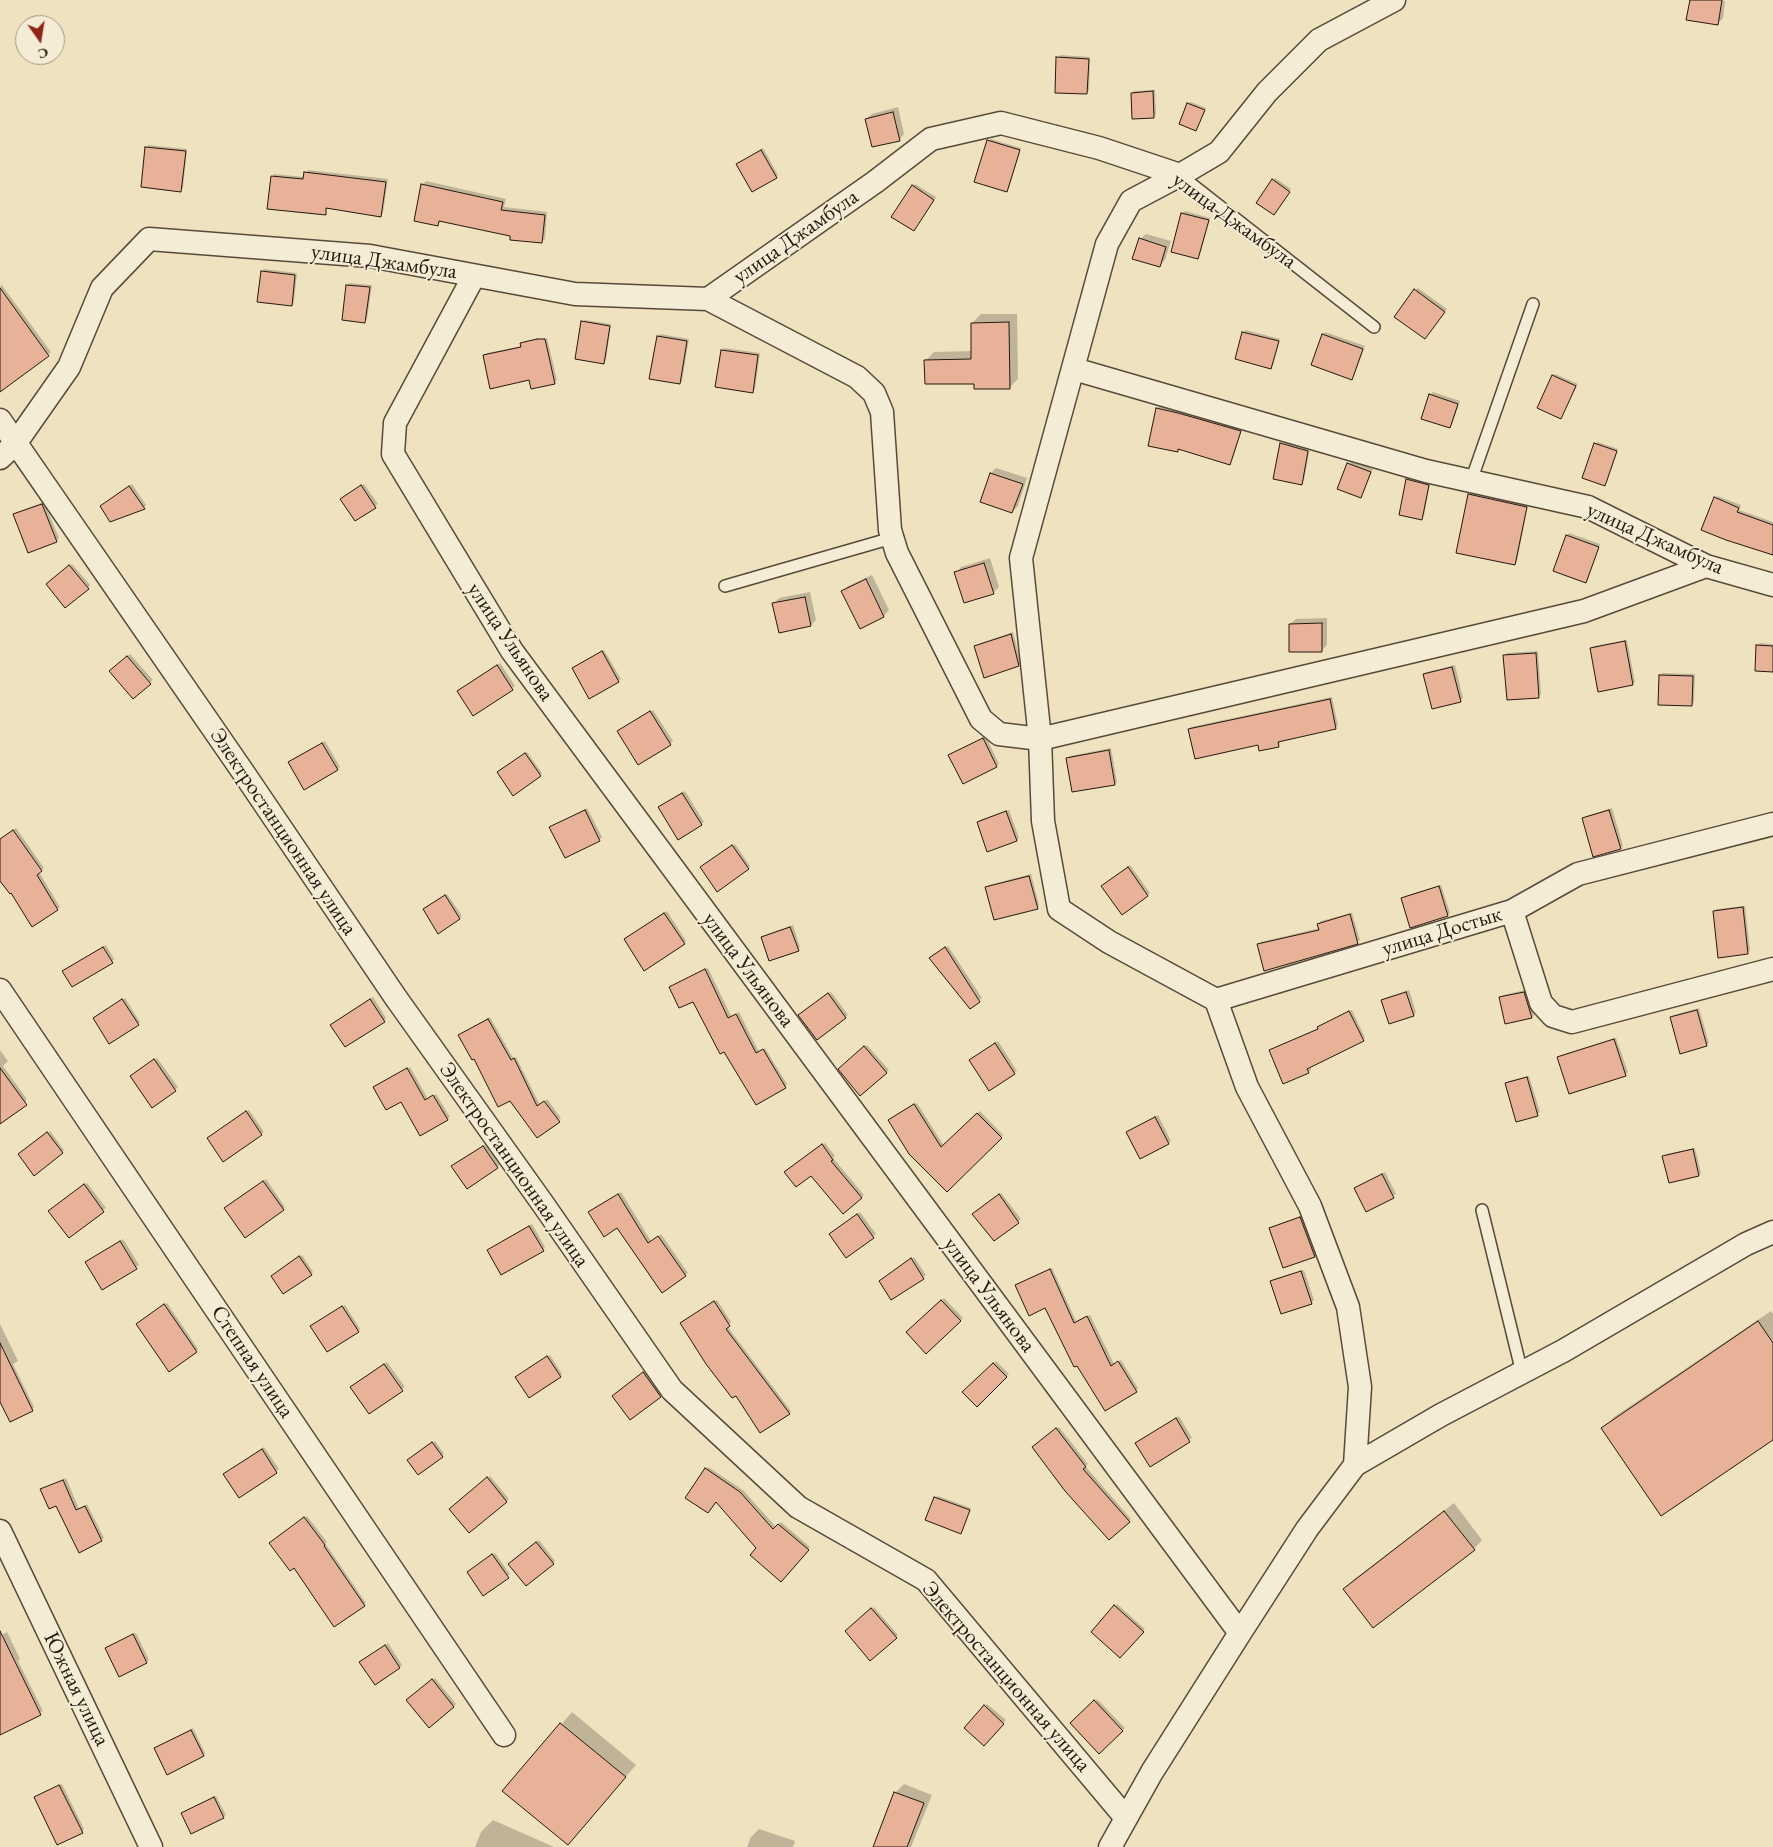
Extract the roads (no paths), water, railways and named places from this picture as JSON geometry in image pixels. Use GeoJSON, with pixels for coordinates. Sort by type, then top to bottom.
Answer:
{"type":"FeatureCollection","features":[{"type":"Feature","properties":{"kind":"street"},"geometry":{"type":"LineString","coordinates":[[1355,1465],[1360,1386],[1348,1306],[1310,1206],[1247,1087],[1216,1000],[1109,942],[1060,908],[1043,821],[1040,739],[1021,558],[1107,244],[1131,202],[1180,176],[1219,152],[1267,92],[1319,40],[1394,0]]}},
{"type":"Feature","properties":{"kind":"street","name":"улица Джамбула"},"geometry":{"type":"LineString","coordinates":[[8,451],[69,367],[102,288],[149,239],[370,256],[575,294],[708,299],[875,182],[932,139],[1001,123],[1099,148],[1180,176]]}},
{"type":"Feature","properties":{"kind":"street","name":"улица Ульянова"},"geometry":{"type":"LineString","coordinates":[[474,276],[395,423],[393,454],[512,651],[1240,1633]]}},
{"type":"Feature","properties":{"kind":"street"},"geometry":{"type":"LineString","coordinates":[[708,299],[857,377],[874,392],[882,412],[890,530],[897,552],[981,719],[998,734],[1040,739],[1584,612],[1706,566]]}},
{"type":"Feature","properties":{"kind":"street","name":"улица Джамбула"},"geometry":{"type":"LineString","coordinates":[[1074,369],[1426,471],[1588,507],[1706,566],[1773,585]]}},
{"type":"Feature","properties":{"kind":"street","name":"Электростанционная улица"},"geometry":{"type":"LineString","coordinates":[[0,420],[8,451],[237,764],[396,998],[543,1204],[672,1390],[798,1508],[926,1580],[1126,1818]]}},
{"type":"Feature","properties":{"kind":"street"},"geometry":{"type":"LineString","coordinates":[[1512,911],[1578,874],[1773,824]]}},
{"type":"Feature","properties":{"kind":"street","name":"улица Достык"},"geometry":{"type":"LineString","coordinates":[[1216,1000],[1512,911],[1540,1003],[1553,1016],[1572,1022],[1773,969]]}},
{"type":"Feature","properties":{"kind":"street","name":"Степная улица"},"geometry":{"type":"LineString","coordinates":[[0,990],[504,1735]]}},
{"type":"Feature","properties":{"kind":"street"},"geometry":{"type":"LineString","coordinates":[[1110,1847],[1152,1772],[1240,1633],[1307,1529],[1355,1465],[1441,1415],[1563,1351],[1746,1244],[1773,1232]]}},
{"type":"Feature","properties":{"kind":"street","name":"Южная улица"},"geometry":{"type":"LineString","coordinates":[[0,1531],[151,1847]]}},
{"type":"Feature","properties":{"kind":"lane","name":"улица Джамбула"},"geometry":{"type":"LineString","coordinates":[[1180,176],[1374,327]]}},
{"type":"Feature","properties":{"kind":"lane"},"geometry":{"type":"LineString","coordinates":[[1470,480],[1533,304]]}},
{"type":"Feature","properties":{"kind":"lane"},"geometry":{"type":"LineString","coordinates":[[725,586],[892,538]]}},
{"type":"Feature","properties":{"kind":"lane"},"geometry":{"type":"LineString","coordinates":[[1482,1210],[1522,1373]]}}]}
